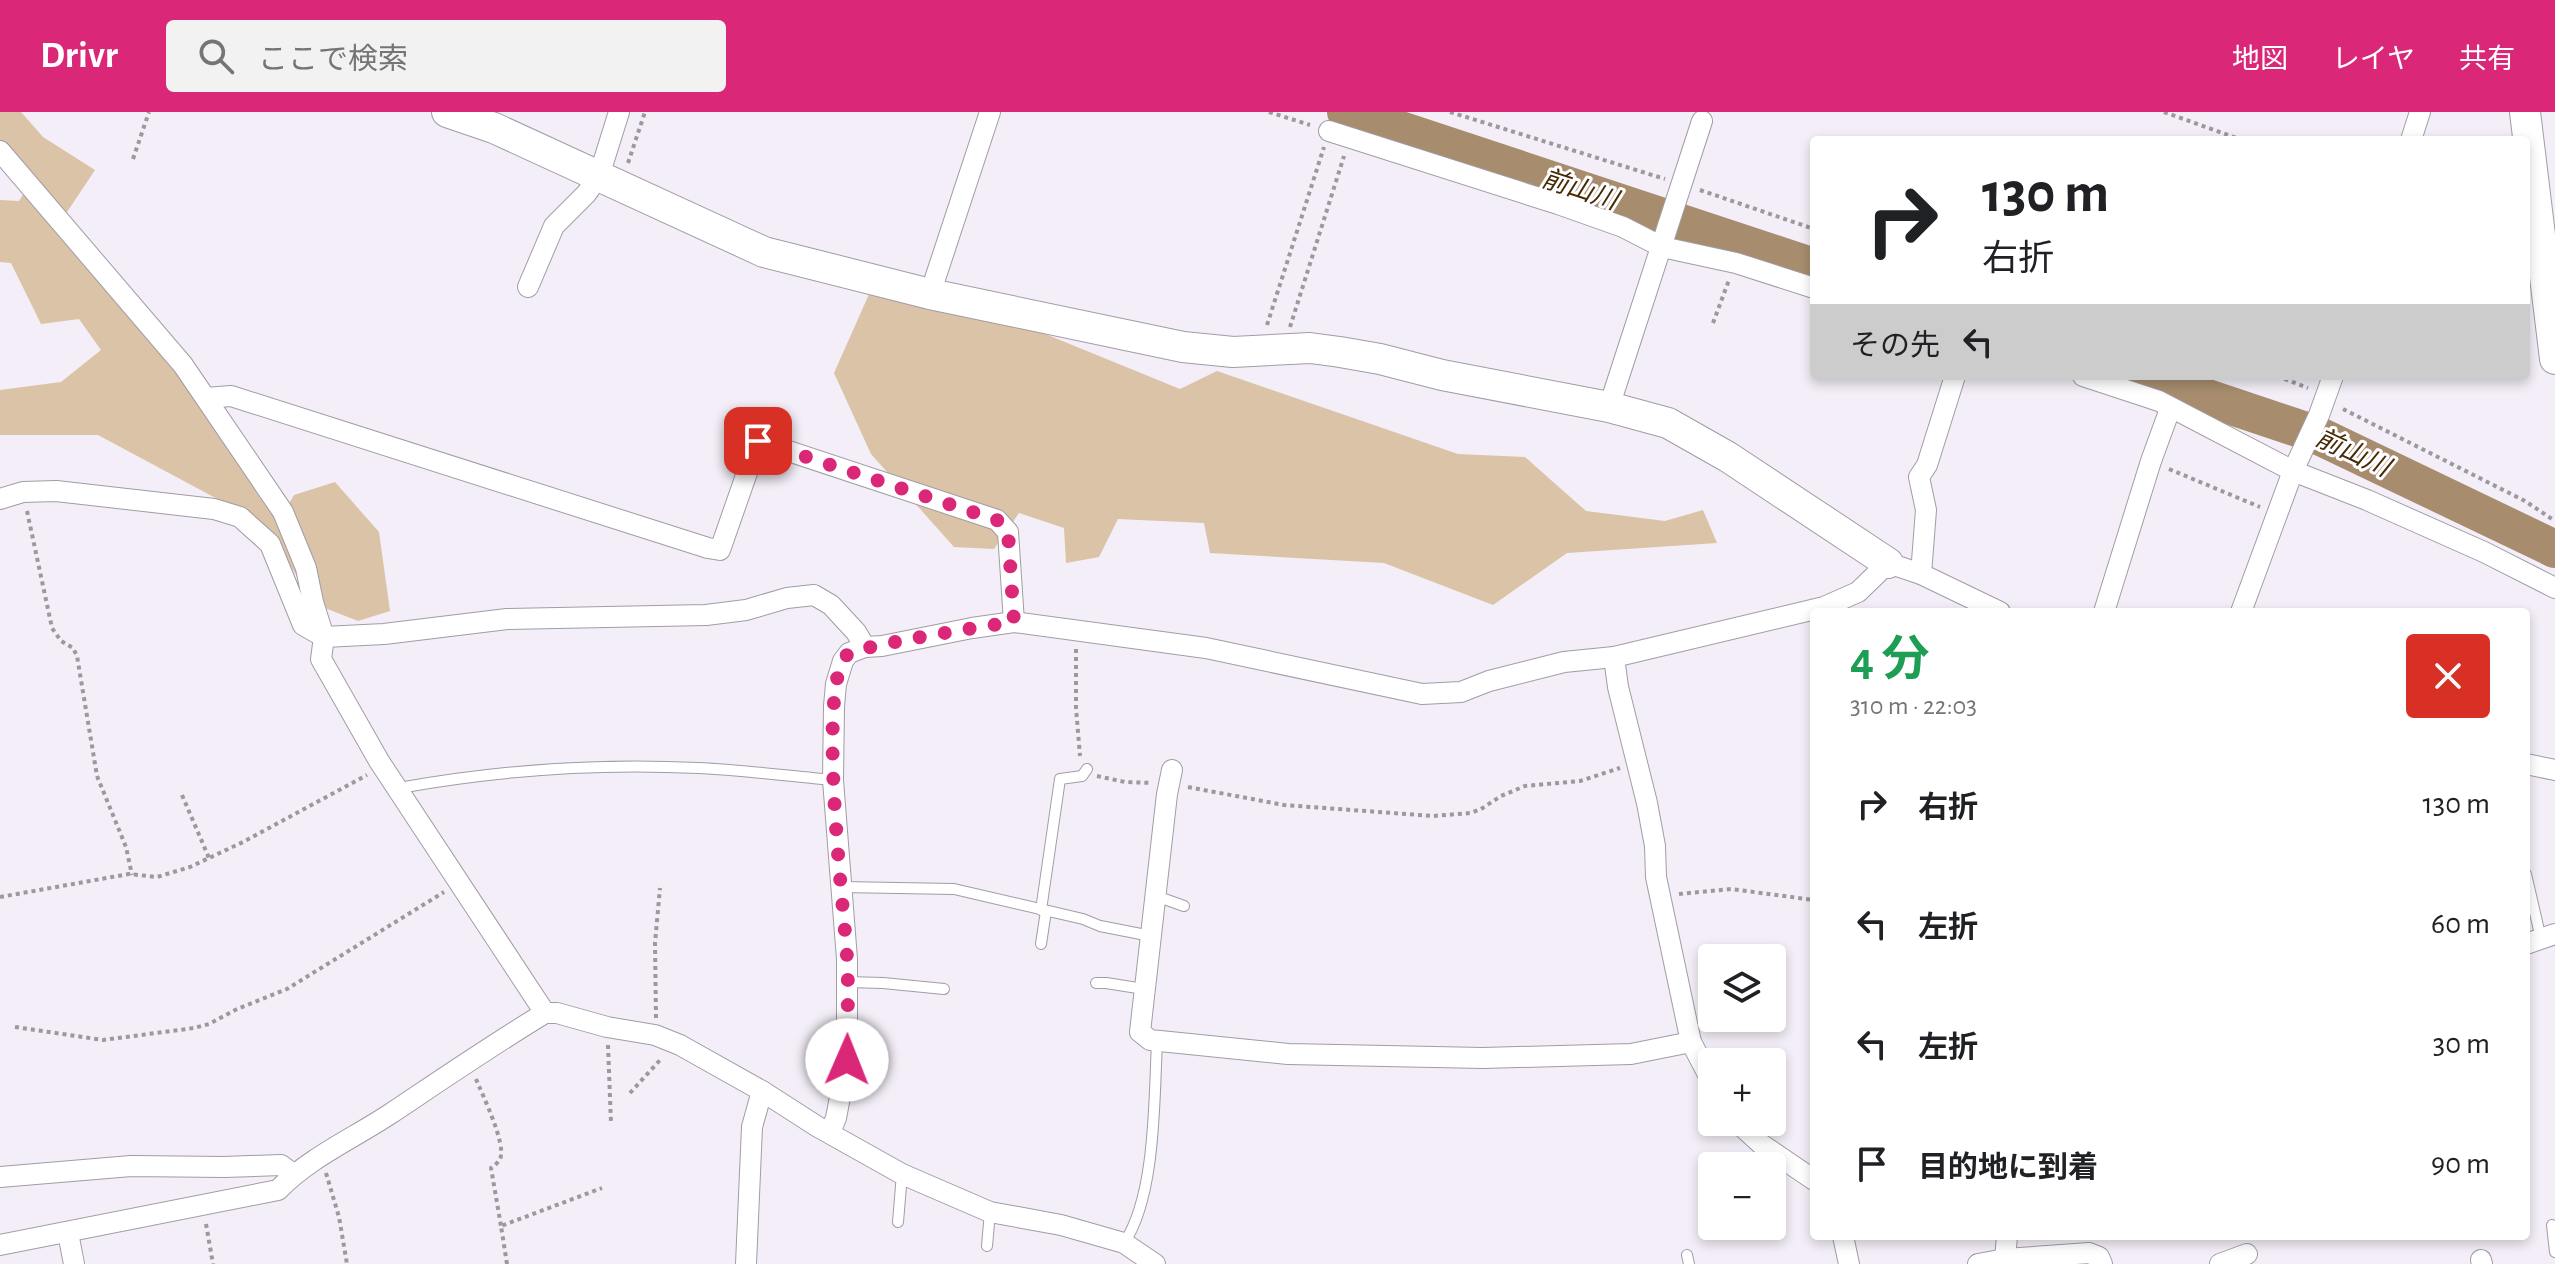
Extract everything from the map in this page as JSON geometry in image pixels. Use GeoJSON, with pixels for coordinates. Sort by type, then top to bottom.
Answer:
{"type":"FeatureCollection","features":[{"type":"Feature","properties":{"kind":"street"},"geometry":{"type":"LineString","coordinates":[[447,112],[494,128],[764,252],[930,294],[1183,347],[1233,352],[1310,348],[1380,359],[1442,375],[1609,407],[1668,423],[1700,440],[1888,563],[1921,574],[1974,606]]}},
{"type":"Feature","properties":{"kind":"street"},"geometry":{"type":"LineString","coordinates":[[609,181],[619,112]]}},
{"type":"Feature","properties":{"kind":"street"},"geometry":{"type":"LineString","coordinates":[[930,294],[990,112]]}},
{"type":"Feature","properties":{"kind":"street"},"geometry":{"type":"LineString","coordinates":[[2412,136],[2420,112]]}},
{"type":"Feature","properties":{"kind":"street"},"geometry":{"type":"LineString","coordinates":[[2525,112],[2528,136]]}},
{"type":"Feature","properties":{"kind":"street"},"geometry":{"type":"LineString","coordinates":[[1609,407],[1702,121]]}},
{"type":"Feature","properties":{"kind":"street"},"geometry":{"type":"LineString","coordinates":[[1339,135],[1810,287]]}},
{"type":"Feature","properties":{"kind":"street"},"geometry":{"type":"LineString","coordinates":[[0,151],[183,365],[283,512],[306,568],[324,637],[321,659],[379,761],[545,1013]]}},
{"type":"Feature","properties":{"kind":"street"},"geometry":{"type":"LineString","coordinates":[[2530,153],[2555,359]]}},
{"type":"Feature","properties":{"kind":"street"},"geometry":{"type":"LineString","coordinates":[[528,287],[554,226],[586,194],[609,181]]}},
{"type":"Feature","properties":{"kind":"street"},"geometry":{"type":"LineString","coordinates":[[1921,574],[1926,510],[1919,477],[1927,465],[1954,380]]}},
{"type":"Feature","properties":{"kind":"street"},"geometry":{"type":"LineString","coordinates":[[2095,380],[2159,401],[2170,409],[2555,588]]}},
{"type":"Feature","properties":{"kind":"street"},"geometry":{"type":"LineString","coordinates":[[2242,608],[2332,380]]}},
{"type":"Feature","properties":{"kind":"street"},"geometry":{"type":"LineString","coordinates":[[206,398],[231,396],[489,480],[720,550],[758,441],[997,520],[1008,532],[1014,622]]}},
{"type":"Feature","properties":{"kind":"street"},"geometry":{"type":"LineString","coordinates":[[2105,608],[2170,409]]}},
{"type":"Feature","properties":{"kind":"street"},"geometry":{"type":"LineString","coordinates":[[0,499],[23,492],[56,491],[214,509],[240,517],[270,544],[303,625],[324,637],[384,634],[507,619],[706,615],[814,595],[831,605],[856,632],[865,647]]}},
{"type":"Feature","properties":{"kind":"street"},"geometry":{"type":"LineString","coordinates":[[1820,608],[1858,592],[1888,563]]}},
{"type":"Feature","properties":{"kind":"street"},"geometry":{"type":"LineString","coordinates":[[830,1132],[836,1118],[847,1060],[847,982],[833,780],[836,684],[843,661],[849,653],[865,647],[1014,622],[1206,648],[1422,694],[1461,692],[1489,681],[1564,662],[1614,657],[1810,610]]}},
{"type":"Feature","properties":{"kind":"street"},"geometry":{"type":"LineString","coordinates":[[1614,657],[1618,687],[1647,803],[1655,846],[1656,877],[1691,1042],[1698,1055]]}},
{"type":"Feature","properties":{"kind":"street"},"geometry":{"type":"LineString","coordinates":[[2530,765],[2555,770]]}},
{"type":"Feature","properties":{"kind":"street"},"geometry":{"type":"LineString","coordinates":[[1170,776],[1140,1032],[1150,1040],[1288,1054],[1483,1058],[1631,1054],[1691,1042]]}},
{"type":"Feature","properties":{"kind":"street"},"geometry":{"type":"LineString","coordinates":[[0,1245],[278,1190],[293,1174],[389,1115],[468,1061],[545,1013],[557,1013],[664,1039],[762,1091],[818,1127],[902,1174],[990,1212],[1061,1225],[1124,1243],[1155,1264]]}},
{"type":"Feature","properties":{"kind":"street"},"geometry":{"type":"LineString","coordinates":[[746,1264],[752,1127],[762,1091]]}},
{"type":"Feature","properties":{"kind":"street"},"geometry":{"type":"LineString","coordinates":[[1752,1136],[1810,1177]]}},
{"type":"Feature","properties":{"kind":"street"},"geometry":{"type":"LineString","coordinates":[[0,1177],[131,1166],[281,1165],[293,1174]]}},
{"type":"Feature","properties":{"kind":"street"},"geometry":{"type":"LineString","coordinates":[[68,1233],[74,1264]]}},
{"type":"Feature","properties":{"kind":"street"},"geometry":{"type":"LineString","coordinates":[[1844,1240],[1849,1264]]}},
{"type":"Feature","properties":{"kind":"street"},"geometry":{"type":"LineString","coordinates":[[2003,1261],[2006,1240]]}},
{"type":"Feature","properties":{"kind":"street"},"geometry":{"type":"LineString","coordinates":[[1978,1264],[2089,1253],[2100,1261],[2103,1240]]}},
{"type":"Feature","properties":{"kind":"street"},"geometry":{"type":"LineString","coordinates":[[2220,1264],[2251,1251]]}},
{"type":"Feature","properties":{"kind":"lane"},"geometry":{"type":"LineString","coordinates":[[400,791],[405,787],[468,776],[635,767],[700,768],[833,780]]}},
{"type":"Feature","properties":{"kind":"lane"},"geometry":{"type":"LineString","coordinates":[[1041,944],[1060,779],[1074,779],[1082,776],[1087,769]]}},
{"type":"Feature","properties":{"kind":"lane"},"geometry":{"type":"LineString","coordinates":[[841,887],[954,889],[1151,936]]}},
{"type":"Feature","properties":{"kind":"lane"},"geometry":{"type":"LineString","coordinates":[[2530,891],[2541,939]]}},
{"type":"Feature","properties":{"kind":"lane"},"geometry":{"type":"LineString","coordinates":[[1155,896],[1184,906]]}},
{"type":"Feature","properties":{"kind":"lane"},"geometry":{"type":"LineString","coordinates":[[847,982],[944,989]]}},
{"type":"Feature","properties":{"kind":"lane"},"geometry":{"type":"LineString","coordinates":[[1096,983],[1144,989]]}},
{"type":"Feature","properties":{"kind":"lane"},"geometry":{"type":"LineString","coordinates":[[1124,1243],[1145,1192],[1157,1042]]}},
{"type":"Feature","properties":{"kind":"lane"},"geometry":{"type":"LineString","coordinates":[[898,1222],[902,1174]]}},
{"type":"Feature","properties":{"kind":"lane"},"geometry":{"type":"LineString","coordinates":[[987,1246],[990,1212]]}},
{"type":"Feature","properties":{"kind":"lane"},"geometry":{"type":"LineString","coordinates":[[2552,1225],[2555,1252]]}},
{"type":"Feature","properties":{"kind":"path"},"geometry":{"type":"LineString","coordinates":[[133,159],[149,112]]}},
{"type":"Feature","properties":{"kind":"path"},"geometry":{"type":"LineString","coordinates":[[609,181],[645,112]]}},
{"type":"Feature","properties":{"kind":"path"},"geometry":{"type":"LineString","coordinates":[[1269,112],[1339,135]]}},
{"type":"Feature","properties":{"kind":"path"},"geometry":{"type":"LineString","coordinates":[[1450,112],[1810,228]]}},
{"type":"Feature","properties":{"kind":"path"},"geometry":{"type":"LineString","coordinates":[[2164,112],[2231,136]]}},
{"type":"Feature","properties":{"kind":"path"},"geometry":{"type":"LineString","coordinates":[[1272,350],[1339,135]]}},
{"type":"Feature","properties":{"kind":"path"},"geometry":{"type":"LineString","coordinates":[[1272,350],[1339,135]]}},
{"type":"Feature","properties":{"kind":"path"},"geometry":{"type":"LineString","coordinates":[[1713,323],[1736,263]]}},
{"type":"Feature","properties":{"kind":"path"},"geometry":{"type":"LineString","coordinates":[[2287,380],[2314,391],[2322,406],[2340,408],[2525,501],[2555,521]]}},
{"type":"Feature","properties":{"kind":"path"},"geometry":{"type":"LineString","coordinates":[[2151,461],[2277,514]]}},
{"type":"Feature","properties":{"kind":"path"},"geometry":{"type":"LineString","coordinates":[[23,492],[52,628],[77,656],[97,776],[126,847],[132,875]]}},
{"type":"Feature","properties":{"kind":"path"},"geometry":{"type":"LineString","coordinates":[[1078,631],[1076,708],[1081,765],[1098,776],[1125,782],[1170,776],[1284,805],[1433,816],[1471,813],[1525,786],[1580,781],[1610,773],[1635,761]]}},
{"type":"Feature","properties":{"kind":"path"},"geometry":{"type":"LineString","coordinates":[[0,897],[129,874],[157,877],[209,858],[360,780],[379,761]]}},
{"type":"Feature","properties":{"kind":"path"},"geometry":{"type":"LineString","coordinates":[[182,795],[209,858]]}},
{"type":"Feature","properties":{"kind":"path"},"geometry":{"type":"LineString","coordinates":[[15,1027],[103,1040],[209,1024],[287,989],[460,882]]}},
{"type":"Feature","properties":{"kind":"path"},"geometry":{"type":"LineString","coordinates":[[630,1093],[664,1039],[655,943],[660,888]]}},
{"type":"Feature","properties":{"kind":"path"},"geometry":{"type":"LineString","coordinates":[[1661,898],[1731,889],[1810,899]]}},
{"type":"Feature","properties":{"kind":"path"},"geometry":{"type":"LineString","coordinates":[[607,1027],[611,1123]]}},
{"type":"Feature","properties":{"kind":"path"},"geometry":{"type":"LineString","coordinates":[[468,1061],[497,1134],[502,1156],[491,1168],[507,1264]]}},
{"type":"Feature","properties":{"kind":"path"},"geometry":{"type":"LineString","coordinates":[[322,1156],[339,1217],[347,1264]]}},
{"type":"Feature","properties":{"kind":"path"},"geometry":{"type":"LineString","coordinates":[[501,1226],[602,1188]]}},
{"type":"Feature","properties":{"kind":"path"},"geometry":{"type":"LineString","coordinates":[[203,1206],[213,1264]]}},
{"type":"Feature","properties":{"kind":"shaded area"},"geometry":{"type":"Polygon","coordinates":[[[0,112],[21,112],[43,137],[95,170],[57,227],[180,371],[281,517],[294,495],[335,482],[379,532],[390,611],[358,621],[325,608],[319,586],[298,578],[264,524],[98,435],[0,435],[0,390],[61,382],[101,350],[79,319],[41,324],[11,263],[0,262],[0,200],[19,201],[33,179],[0,140],[0,112]]]}},
{"type":"Feature","properties":{"kind":"shaded area"},"geometry":{"type":"Polygon","coordinates":[[[870,292],[1033,329],[1180,389],[1217,371],[1458,454],[1525,457],[1586,511],[1665,521],[1703,510],[1717,543],[1567,553],[1493,605],[1384,563],[1210,553],[1204,523],[1118,519],[1099,557],[1066,563],[1064,528],[1019,513],[994,549],[954,547],[871,454],[834,373],[870,292]]]}},
{"type":"Feature","properties":{"kind":"waterway","name":"前山川"},"geometry":{"type":"LineString","coordinates":[[1346,112],[1810,266]]}},
{"type":"Feature","properties":{"kind":"waterway","name":"前山川"},"geometry":{"type":"LineString","coordinates":[[2154,380],[2315,434],[2555,549]]}},
{"type":"Feature","properties":{"kind":"route"},"geometry":{"type":"LineString","coordinates":[[758,441],[997,520],[1008,532],[1014,622],[865,647],[849,653],[843,661],[834,706],[833,780],[847,959],[847,1060]]}}]}
